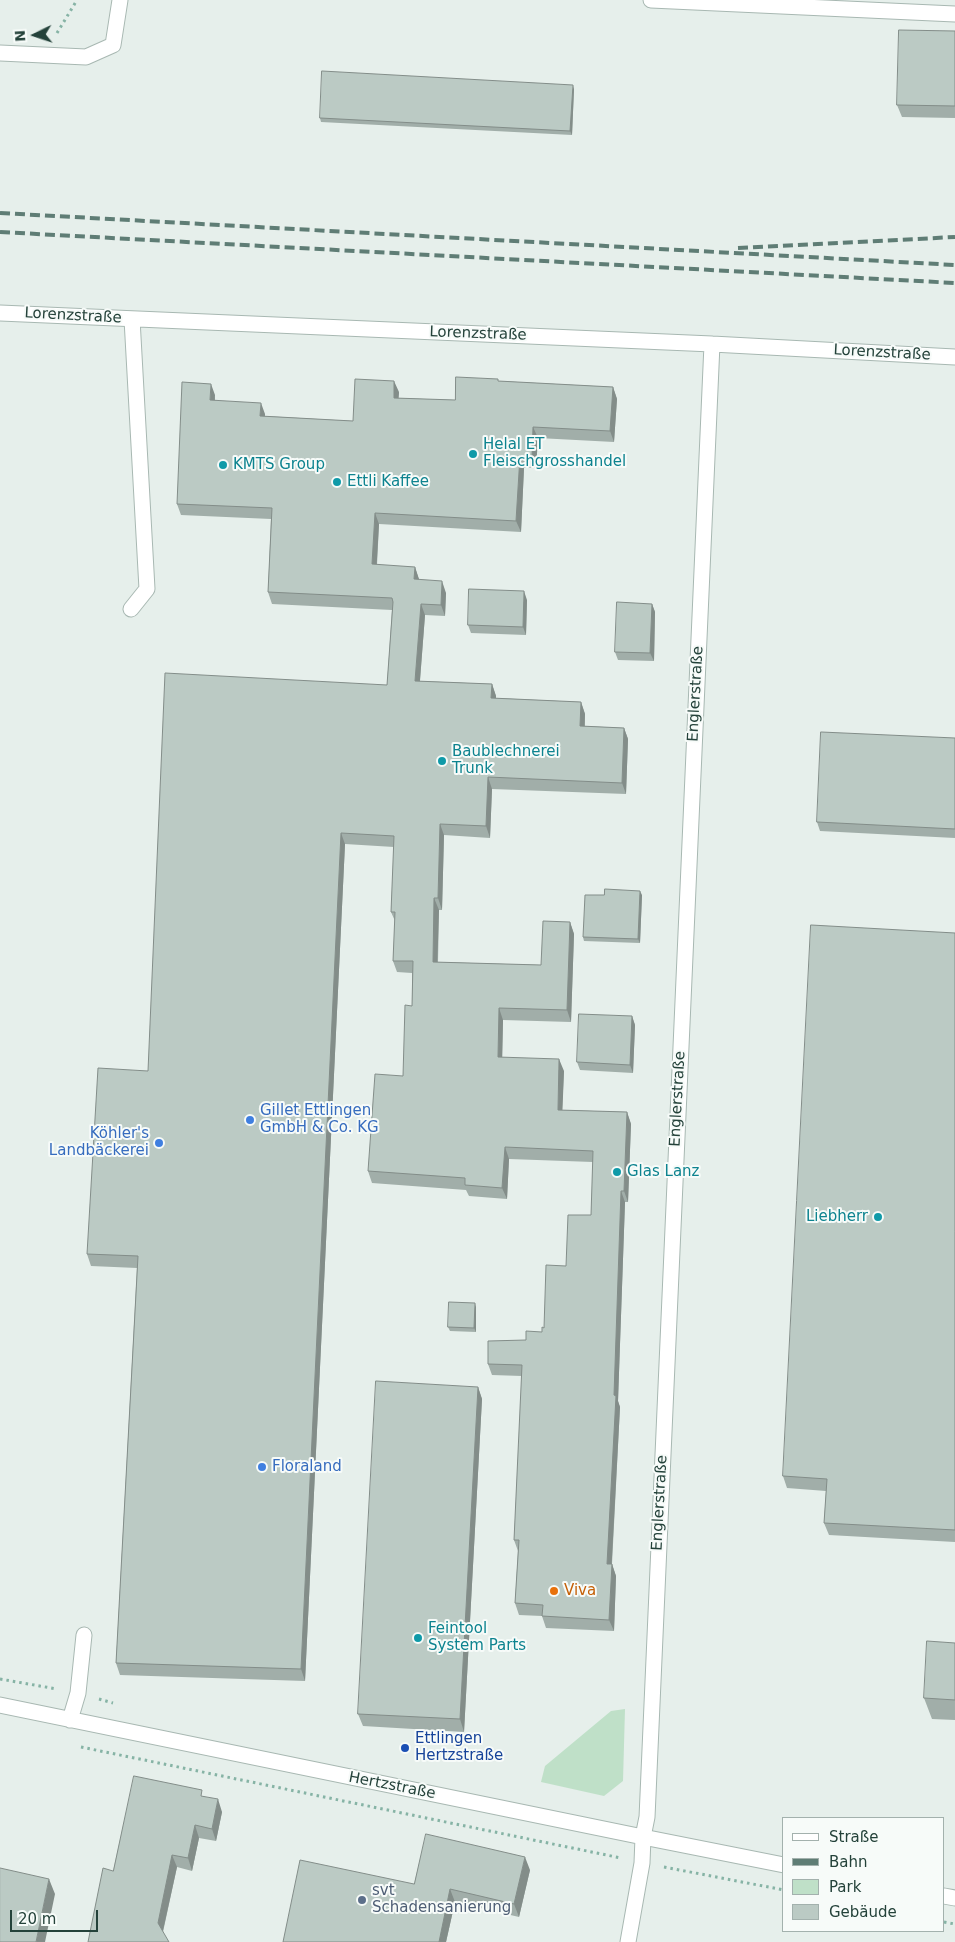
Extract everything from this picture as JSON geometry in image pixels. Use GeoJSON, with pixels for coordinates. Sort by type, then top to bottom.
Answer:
{"type":"FeatureCollection","features":[{"type":"Feature","properties":{"kind":"street"},"geometry":{"type":"LineString","coordinates":[[0,53],[86,57],[113,45],[120,0]]}},
{"type":"Feature","properties":{"kind":"street"},"geometry":{"type":"LineString","coordinates":[[651,0],[955,14]]}},
{"type":"Feature","properties":{"kind":"street","name":"Lorenzstraße"},"geometry":{"type":"LineString","coordinates":[[0,312],[712,344],[955,358]]}},
{"type":"Feature","properties":{"kind":"street"},"geometry":{"type":"LineString","coordinates":[[131,609],[147,589],[132,319]]}},
{"type":"Feature","properties":{"kind":"street","name":"Englerstraße"},"geometry":{"type":"LineString","coordinates":[[628,1942],[642,1863],[642,1838],[647,1807],[712,344]]}},
{"type":"Feature","properties":{"kind":"street"},"geometry":{"type":"LineString","coordinates":[[70,1720],[78,1693],[84,1635]]}},
{"type":"Feature","properties":{"kind":"street","name":"Hertzstraße"},"geometry":{"type":"LineString","coordinates":[[0,1706],[642,1838],[782,1865]]}},
{"type":"Feature","properties":{"kind":"path"},"geometry":{"type":"LineString","coordinates":[[54,56],[57,30],[77,0]]}},
{"type":"Feature","properties":{"kind":"path"},"geometry":{"type":"LineString","coordinates":[[73,1745],[642,1863],[782,1890]]}},
{"type":"Feature","properties":{"kind":"green space"},"geometry":{"type":"Polygon","coordinates":[[[625,1709],[623,1781],[604,1796],[541,1782],[545,1766],[611,1711],[625,1709]]]}},
{"type":"Feature","properties":{"kind":"building"},"geometry":{"type":"Polygon","coordinates":[[[899,30],[955,31],[955,106],[897,105],[899,30]]]}},
{"type":"Feature","properties":{"kind":"building"},"geometry":{"type":"Polygon","coordinates":[[[322,71],[573,85],[570,131],[320,118],[322,71]]]}},
{"type":"Feature","properties":{"kind":"building"},"geometry":{"type":"Polygon","coordinates":[[[456,377],[613,387],[610,431],[533,427],[532,457],[520,456],[516,521],[375,513],[372,564],[415,567],[414,579],[442,581],[441,605],[421,604],[415,681],[492,684],[491,698],[581,702],[580,726],[624,728],[622,783],[488,777],[486,826],[440,824],[438,898],[434,898],[433,962],[541,965],[543,921],[570,922],[567,1010],[499,1008],[498,1057],[559,1059],[558,1110],[627,1112],[624,1191],[621,1191],[614,1395],[616,1396],[607,1564],[612,1564],[609,1620],[542,1616],[543,1605],[515,1603],[519,1540],[514,1540],[522,1365],[488,1364],[488,1341],[526,1340],[526,1331],[542,1332],[542,1327],[544,1328],[546,1265],[566,1266],[568,1215],[591,1215],[593,1151],[505,1147],[502,1188],[465,1185],[465,1178],[368,1171],[375,1074],[403,1076],[405,1005],[412,1006],[413,961],[393,961],[395,912],[391,912],[394,836],[341,833],[301,1669],[116,1663],[138,1256],[87,1254],[98,1068],[148,1071],[165,673],[387,685],[393,602],[392,598],[268,592],[272,508],[177,504],[182,382],[211,384],[210,400],[261,403],[260,416],[353,421],[355,379],[394,381],[394,398],[455,400],[456,377]]]}},
{"type":"Feature","properties":{"kind":"building"},"geometry":{"type":"Polygon","coordinates":[[[469,589],[524,591],[523,627],[468,625],[469,589]]]}},
{"type":"Feature","properties":{"kind":"building"},"geometry":{"type":"Polygon","coordinates":[[[617,602],[652,604],[650,653],[615,652],[617,602]]]}},
{"type":"Feature","properties":{"kind":"building"},"geometry":{"type":"Polygon","coordinates":[[[821,732],[955,738],[955,829],[817,822],[821,732]]]}},
{"type":"Feature","properties":{"kind":"building"},"geometry":{"type":"Polygon","coordinates":[[[605,889],[640,891],[638,939],[583,937],[585,895],[604,895],[605,889]]]}},
{"type":"Feature","properties":{"kind":"building","name":"Liebherr"},"geometry":{"type":"Polygon","coordinates":[[[811,925],[955,933],[955,1530],[824,1523],[827,1479],[783,1476],[811,925]]]}},
{"type":"Feature","properties":{"kind":"building"},"geometry":{"type":"Polygon","coordinates":[[[579,1014],[632,1016],[630,1065],[577,1062],[579,1014]]]}},
{"type":"Feature","properties":{"kind":"building"},"geometry":{"type":"Polygon","coordinates":[[[449,1302],[475,1303],[474,1328],[448,1327],[449,1302]]]}},
{"type":"Feature","properties":{"kind":"building"},"geometry":{"type":"Polygon","coordinates":[[[376,1381],[478,1387],[460,1719],[358,1714],[376,1381]]]}},
{"type":"Feature","properties":{"kind":"building"},"geometry":{"type":"Polygon","coordinates":[[[927,1641],[955,1643],[955,1700],[924,1698],[927,1641]]]}},
{"type":"Feature","properties":{"kind":"building"},"geometry":{"type":"Polygon","coordinates":[[[134,1776],[202,1790],[201,1796],[218,1799],[212,1829],[195,1825],[188,1858],[172,1855],[158,1923],[169,1942],[88,1942],[103,1868],[113,1871],[134,1776]]]}},
{"type":"Feature","properties":{"kind":"building"},"geometry":{"type":"Polygon","coordinates":[[[426,1834],[525,1857],[514,1904],[450,1889],[439,1942],[283,1942],[300,1860],[414,1884],[426,1834]]]}},
{"type":"Feature","properties":{"kind":"building"},"geometry":{"type":"Polygon","coordinates":[[[0,1868],[49,1879],[36,1942],[0,1942],[0,1868]]]}},
{"type":"Feature","properties":{"kind":"railway"},"geometry":{"type":"LineString","coordinates":[[0,213],[955,265]]}},
{"type":"Feature","properties":{"kind":"railway"},"geometry":{"type":"LineString","coordinates":[[0,232],[955,283]]}},
{"type":"Feature","properties":{"kind":"railway"},"geometry":{"type":"LineString","coordinates":[[738,248],[955,237]]}},
{"type":"Feature","properties":{"kind":"place","name":"Helal ET Fleischgrosshandel"},"geometry":{"type":"Point","coordinates":[473,454]}},
{"type":"Feature","properties":{"kind":"place","name":"KMTS Group"},"geometry":{"type":"Point","coordinates":[223,465]}},
{"type":"Feature","properties":{"kind":"place","name":"Ettli Kaffee"},"geometry":{"type":"Point","coordinates":[337,482]}},
{"type":"Feature","properties":{"kind":"place","name":"Baublechnerei Trunk"},"geometry":{"type":"Point","coordinates":[442,761]}},
{"type":"Feature","properties":{"kind":"place","name":"Gillet Ettlingen GmbH & Co. KG"},"geometry":{"type":"Point","coordinates":[250,1120]}},
{"type":"Feature","properties":{"kind":"place","name":"Köhler's Landbäckerei"},"geometry":{"type":"Point","coordinates":[159,1143]}},
{"type":"Feature","properties":{"kind":"place","name":"Glas Lanz"},"geometry":{"type":"Point","coordinates":[617,1172]}},
{"type":"Feature","properties":{"kind":"place","name":"Liebherr"},"geometry":{"type":"Point","coordinates":[878,1217]}},
{"type":"Feature","properties":{"kind":"place","name":"Floraland"},"geometry":{"type":"Point","coordinates":[262,1467]}},
{"type":"Feature","properties":{"kind":"place","name":"Viva"},"geometry":{"type":"Point","coordinates":[554,1591]}},
{"type":"Feature","properties":{"kind":"place","name":"Feintool System Parts"},"geometry":{"type":"Point","coordinates":[418,1638]}},
{"type":"Feature","properties":{"kind":"place","name":"Ettlingen Hertzstraße"},"geometry":{"type":"Point","coordinates":[405,1748]}},
{"type":"Feature","properties":{"kind":"place","name":"svt Schadensanierung"},"geometry":{"type":"Point","coordinates":[362,1900]}}]}
